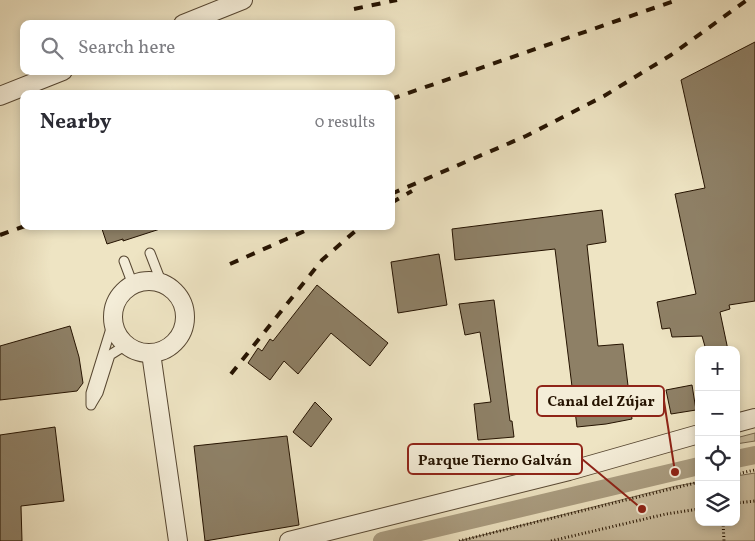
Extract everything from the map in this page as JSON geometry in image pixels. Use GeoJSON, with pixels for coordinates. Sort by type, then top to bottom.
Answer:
{"type":"FeatureCollection","features":[{"type":"Feature","properties":{"kind":"street"},"geometry":{"type":"LineString","coordinates":[[193,20],[242,0]]}},
{"type":"Feature","properties":{"kind":"street"},"geometry":{"type":"LineString","coordinates":[[0,96],[53,75]]}},
{"type":"Feature","properties":{"kind":"street"},"geometry":{"type":"LineString","coordinates":[[154,281],[162,284],[167,285],[177,294],[184,305],[185,319],[182,332],[175,342],[164,350],[151,353],[138,351],[126,345],[117,334],[113,322],[114,309],[119,296],[128,287],[141,282],[154,281]]}},
{"type":"Feature","properties":{"kind":"street"},"geometry":{"type":"LineString","coordinates":[[151,353],[178,541]]}},
{"type":"Feature","properties":{"kind":"street"},"geometry":{"type":"LineString","coordinates":[[740,423],[755,418]]}},
{"type":"Feature","properties":{"kind":"street"},"geometry":{"type":"LineString","coordinates":[[289,541],[569,471],[695,435]]}},
{"type":"Feature","properties":{"kind":"lane"},"geometry":{"type":"LineString","coordinates":[[150,253],[162,284]]}},
{"type":"Feature","properties":{"kind":"lane"},"geometry":{"type":"LineString","coordinates":[[124,261],[133,285]]}},
{"type":"Feature","properties":{"kind":"lane"},"geometry":{"type":"LineString","coordinates":[[113,322],[91,393],[91,405],[98,393],[110,355],[126,345]]}},
{"type":"Feature","properties":{"kind":"path"},"geometry":{"type":"LineString","coordinates":[[740,473],[755,470]]}},
{"type":"Feature","properties":{"kind":"path"},"geometry":{"type":"LineString","coordinates":[[459,541],[695,483]]}},
{"type":"Feature","properties":{"kind":"path"},"geometry":{"type":"LineString","coordinates":[[740,503],[755,501]]}},
{"type":"Feature","properties":{"kind":"path"},"geometry":{"type":"LineString","coordinates":[[551,541],[666,514],[695,510]]}},
{"type":"Feature","properties":{"kind":"path"},"geometry":{"type":"LineString","coordinates":[[723,526],[724,541]]}},
{"type":"Feature","properties":{"kind":"shaded area"},"geometry":{"type":"Polygon","coordinates":[[[755,433],[755,441],[740,443],[740,437],[755,433]]]}},
{"type":"Feature","properties":{"kind":"shaded area"},"geometry":{"type":"Polygon","coordinates":[[[755,473],[755,541],[459,541],[695,483],[695,526],[740,526],[740,475],[755,473]]]}},
{"type":"Feature","properties":{"kind":"building"},"geometry":{"type":"Polygon","coordinates":[[[755,42],[755,301],[729,305],[730,309],[720,312],[727,346],[705,346],[702,336],[672,337],[670,328],[662,329],[657,302],[696,294],[675,194],[705,188],[681,80],[755,42]]]}},
{"type":"Feature","properties":{"kind":"building"},"geometry":{"type":"Polygon","coordinates":[[[602,210],[606,242],[587,245],[598,346],[623,344],[632,419],[577,427],[555,249],[455,260],[452,229],[602,210]]]}},
{"type":"Feature","properties":{"kind":"building"},"geometry":{"type":"Polygon","coordinates":[[[102,230],[157,230],[123,241],[123,239],[107,244],[102,230]]]}},
{"type":"Feature","properties":{"kind":"building"},"geometry":{"type":"Polygon","coordinates":[[[439,254],[447,305],[398,313],[391,262],[439,254]]]}},
{"type":"Feature","properties":{"kind":"building"},"geometry":{"type":"Polygon","coordinates":[[[317,285],[388,343],[370,366],[331,333],[298,374],[284,361],[270,380],[248,363],[258,348],[262,351],[270,339],[273,341],[317,285]]]}},
{"type":"Feature","properties":{"kind":"building"},"geometry":{"type":"Polygon","coordinates":[[[494,300],[510,421],[512,421],[514,437],[478,440],[474,404],[491,402],[480,332],[465,335],[459,304],[494,300]]]}},
{"type":"Feature","properties":{"kind":"building"},"geometry":{"type":"Polygon","coordinates":[[[70,326],[79,357],[83,383],[77,391],[0,400],[0,346],[70,326]]]}},
{"type":"Feature","properties":{"kind":"building"},"geometry":{"type":"Polygon","coordinates":[[[692,385],[695,410],[671,414],[666,390],[692,385]]]}},
{"type":"Feature","properties":{"kind":"building"},"geometry":{"type":"Polygon","coordinates":[[[315,402],[332,419],[311,447],[293,432],[315,402]]]}},
{"type":"Feature","properties":{"kind":"building"},"geometry":{"type":"Polygon","coordinates":[[[55,427],[64,501],[21,506],[22,541],[0,541],[0,435],[55,427]]]}},
{"type":"Feature","properties":{"kind":"building"},"geometry":{"type":"Polygon","coordinates":[[[287,436],[299,525],[205,541],[194,446],[287,436]]]}},
{"type":"Feature","properties":{"kind":"waterway"},"geometry":{"type":"LineString","coordinates":[[740,458],[755,455]]}},
{"type":"Feature","properties":{"kind":"waterway"},"geometry":{"type":"LineString","coordinates":[[382,541],[695,467]]}},
{"type":"Feature","properties":{"kind":"railway"},"geometry":{"type":"LineString","coordinates":[[354,9],[397,0]]}},
{"type":"Feature","properties":{"kind":"railway"},"geometry":{"type":"LineString","coordinates":[[395,98],[677,0]]}},
{"type":"Feature","properties":{"kind":"railway"},"geometry":{"type":"LineString","coordinates":[[395,192],[526,136],[604,96],[671,55],[747,0]]}},
{"type":"Feature","properties":{"kind":"railway"},"geometry":{"type":"LineString","coordinates":[[395,201],[412,191]]}},
{"type":"Feature","properties":{"kind":"railway"},"geometry":{"type":"LineString","coordinates":[[0,235],[20,228]]}},
{"type":"Feature","properties":{"kind":"railway"},"geometry":{"type":"LineString","coordinates":[[230,264],[307,230]]}},
{"type":"Feature","properties":{"kind":"railway"},"geometry":{"type":"LineString","coordinates":[[231,374],[322,260],[356,230]]}},
{"type":"Feature","properties":{"kind":"place","name":"Canal del Zújar"},"geometry":{"type":"Point","coordinates":[675,472]}},
{"type":"Feature","properties":{"kind":"place","name":"Parque Tierno Galván"},"geometry":{"type":"Point","coordinates":[642,509]}}]}
